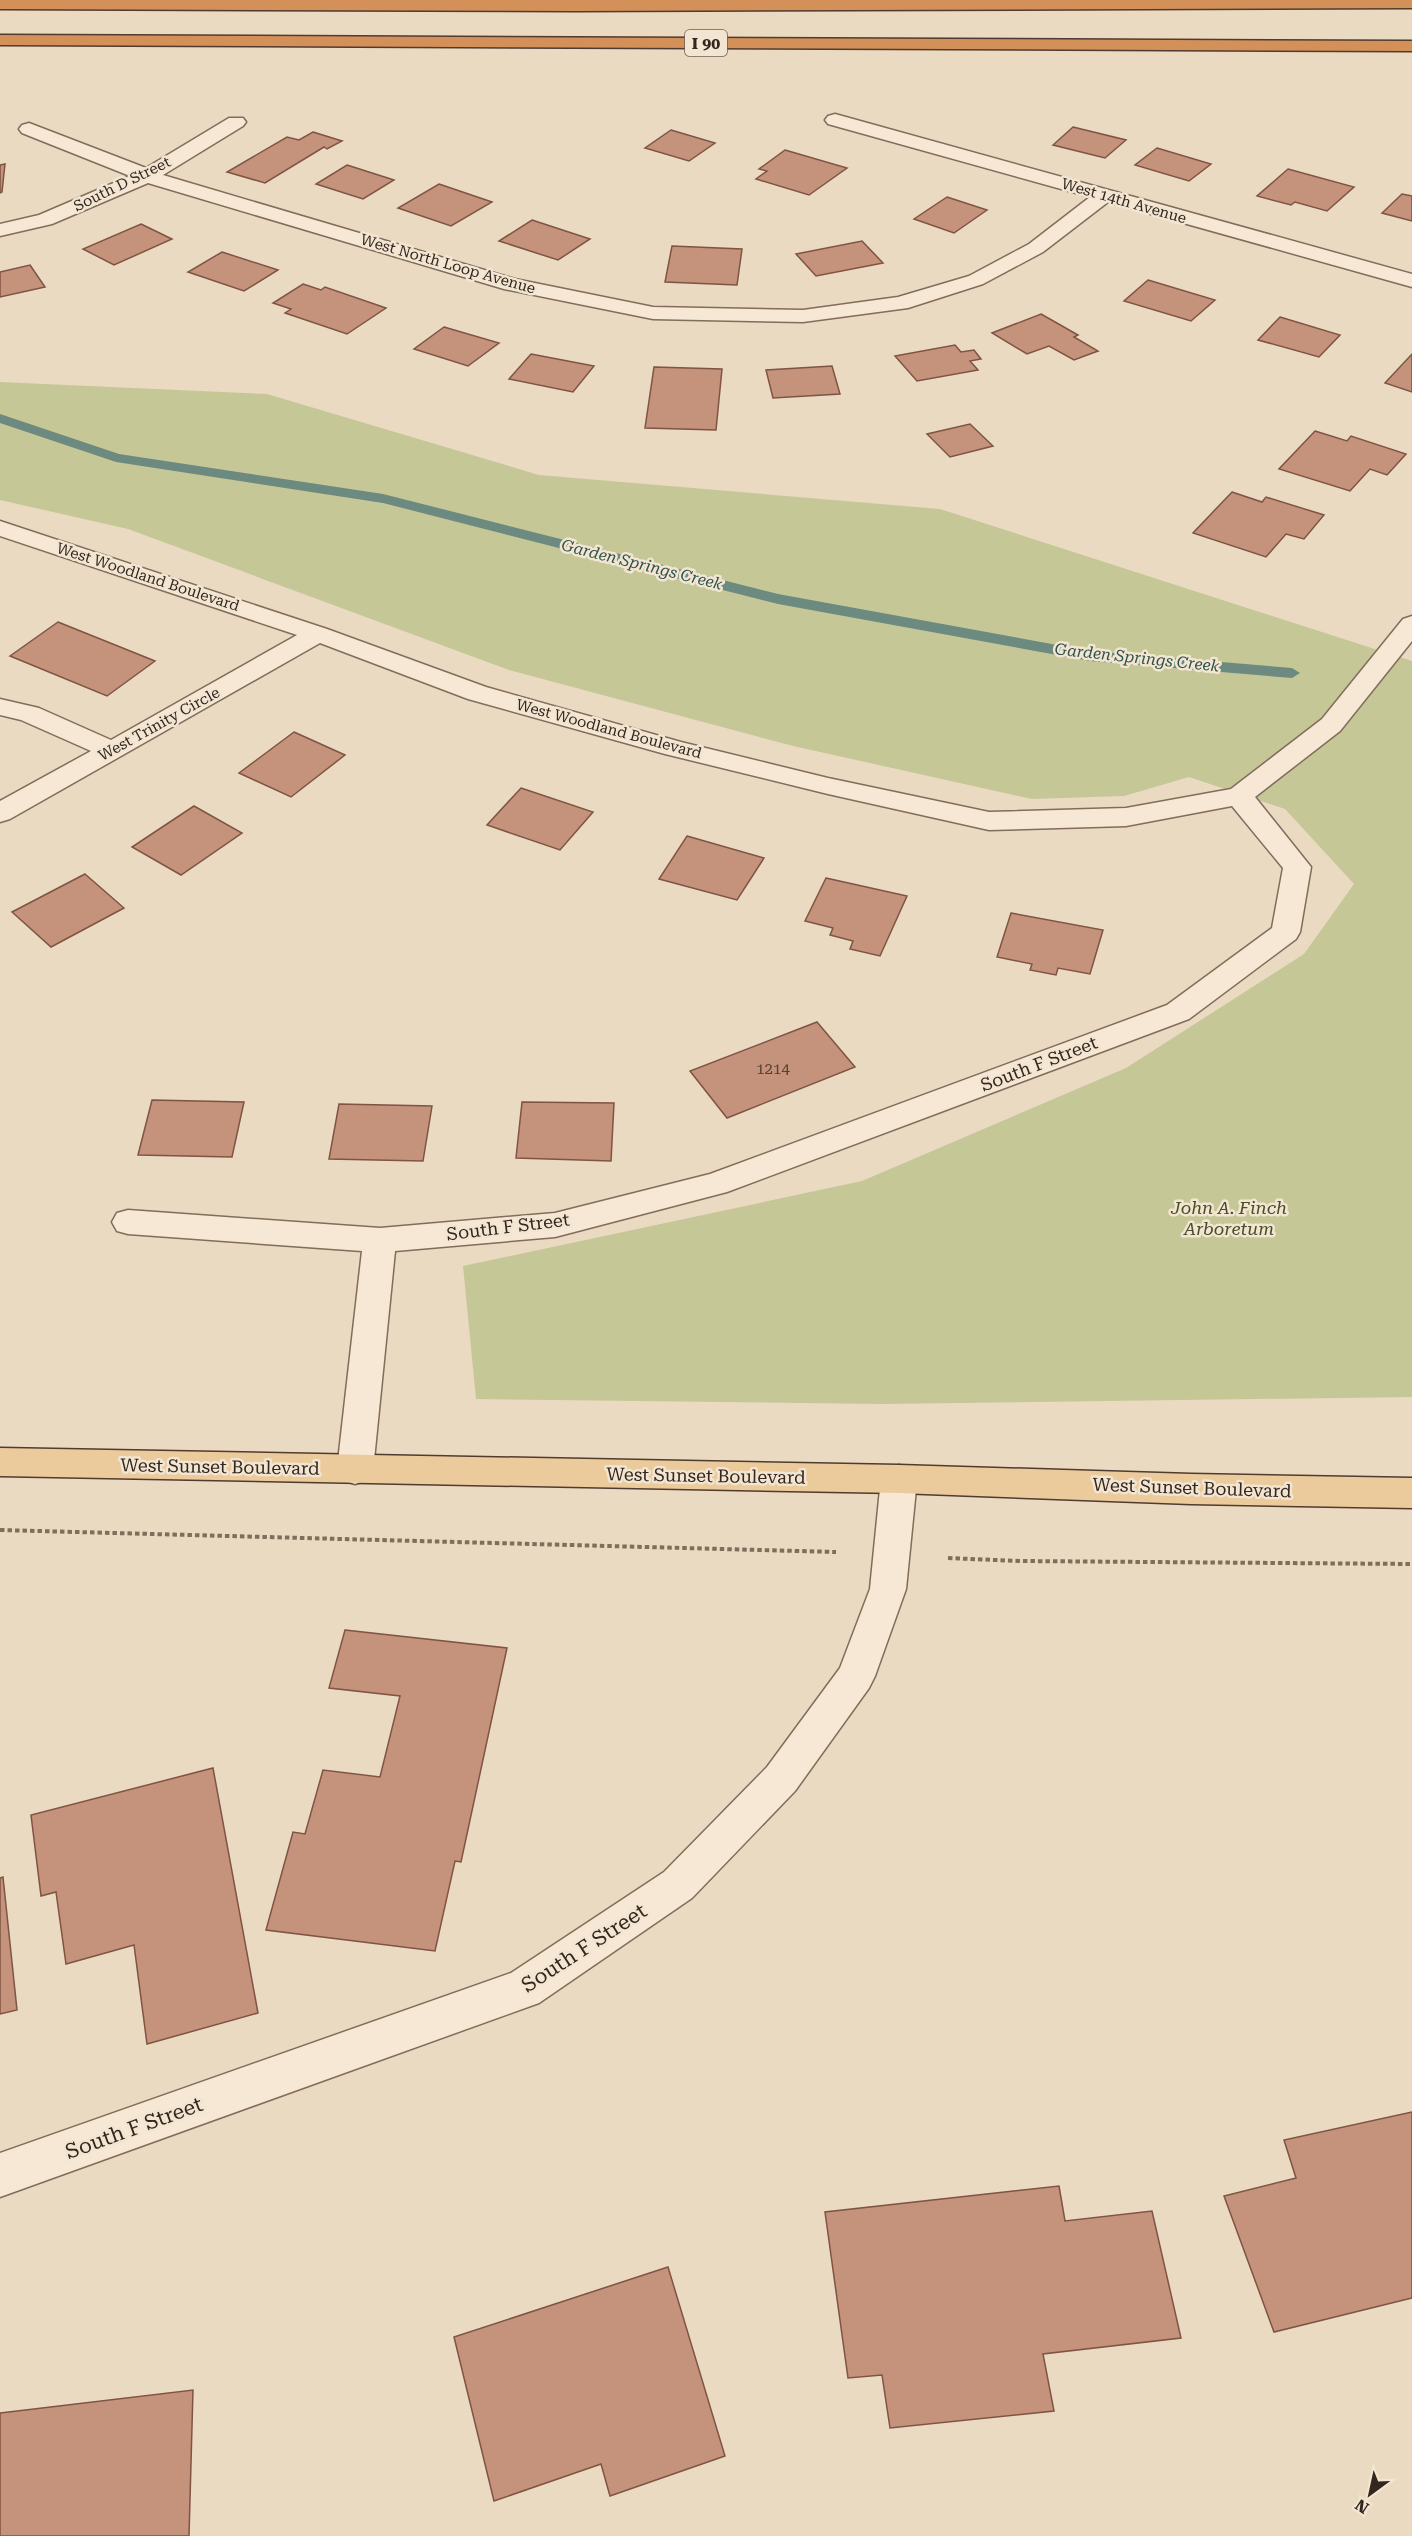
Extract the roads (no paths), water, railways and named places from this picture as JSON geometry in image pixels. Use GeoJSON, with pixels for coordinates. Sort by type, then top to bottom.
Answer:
{"type":"FeatureCollection","features":[{"type":"Feature","properties":{"kind":"highway","name":"I 90"},"geometry":{"type":"LineString","coordinates":[[0,4],[587,6],[1412,3]]}},
{"type":"Feature","properties":{"kind":"highway","name":"I 90"},"geometry":{"type":"LineString","coordinates":[[0,39],[1412,46]]}},
{"type":"Feature","properties":{"kind":"main road","name":"West Sunset Boulevard"},"geometry":{"type":"LineString","coordinates":[[0,1462],[898,1479],[1191,1489],[1412,1493]]}},
{"type":"Feature","properties":{"kind":"street","name":"West 14th Avenue"},"geometry":{"type":"LineString","coordinates":[[835,120],[1412,280]]}},
{"type":"Feature","properties":{"kind":"street","name":"South D Street"},"geometry":{"type":"LineString","coordinates":[[0,230],[45,220],[147,176],[236,122]]}},
{"type":"Feature","properties":{"kind":"street","name":"West North Loop Avenue"},"geometry":{"type":"LineString","coordinates":[[29,129],[147,176],[511,285],[653,313],[803,316],[900,303],[976,280],[1036,248],[1105,195]]}},
{"type":"Feature","properties":{"kind":"street","name":"West Woodland Boulevard"},"geometry":{"type":"LineString","coordinates":[[0,528],[318,634],[477,693],[663,745],[828,786],[989,820],[1126,817],[1239,796]]}},
{"type":"Feature","properties":{"kind":"street"},"geometry":{"type":"LineString","coordinates":[[1239,796],[1332,724],[1412,624]]}},
{"type":"Feature","properties":{"kind":"street","name":"West Trinity Circle"},"geometry":{"type":"LineString","coordinates":[[0,813],[318,634]]}},
{"type":"Feature","properties":{"kind":"street"},"geometry":{"type":"LineString","coordinates":[[0,707],[30,714],[112,750]]}},
{"type":"Feature","properties":{"kind":"street","name":"South F Street"},"geometry":{"type":"LineString","coordinates":[[128,1222],[380,1240],[555,1225],[716,1184],[1178,1012],[1286,932],[1297,867],[1239,796]]}},
{"type":"Feature","properties":{"kind":"street"},"geometry":{"type":"LineString","coordinates":[[355,1470],[380,1240]]}},
{"type":"Feature","properties":{"kind":"street","name":"South F Street"},"geometry":{"type":"LineString","coordinates":[[0,2175],[524,1989],[678,1885],[781,1779],[856,1676],[888,1589],[898,1479]]}},
{"type":"Feature","properties":{"kind":"waterway","name":"Garden Springs Creek"},"geometry":{"type":"LineString","coordinates":[[0,418],[116,458],[383,499],[778,599],[1090,656],[1292,673]]}},
{"type":"Feature","properties":{"kind":"park label","name":"John A. Finch Arboretum"},"geometry":{"type":"Point","coordinates":[1229,1218]}}]}
